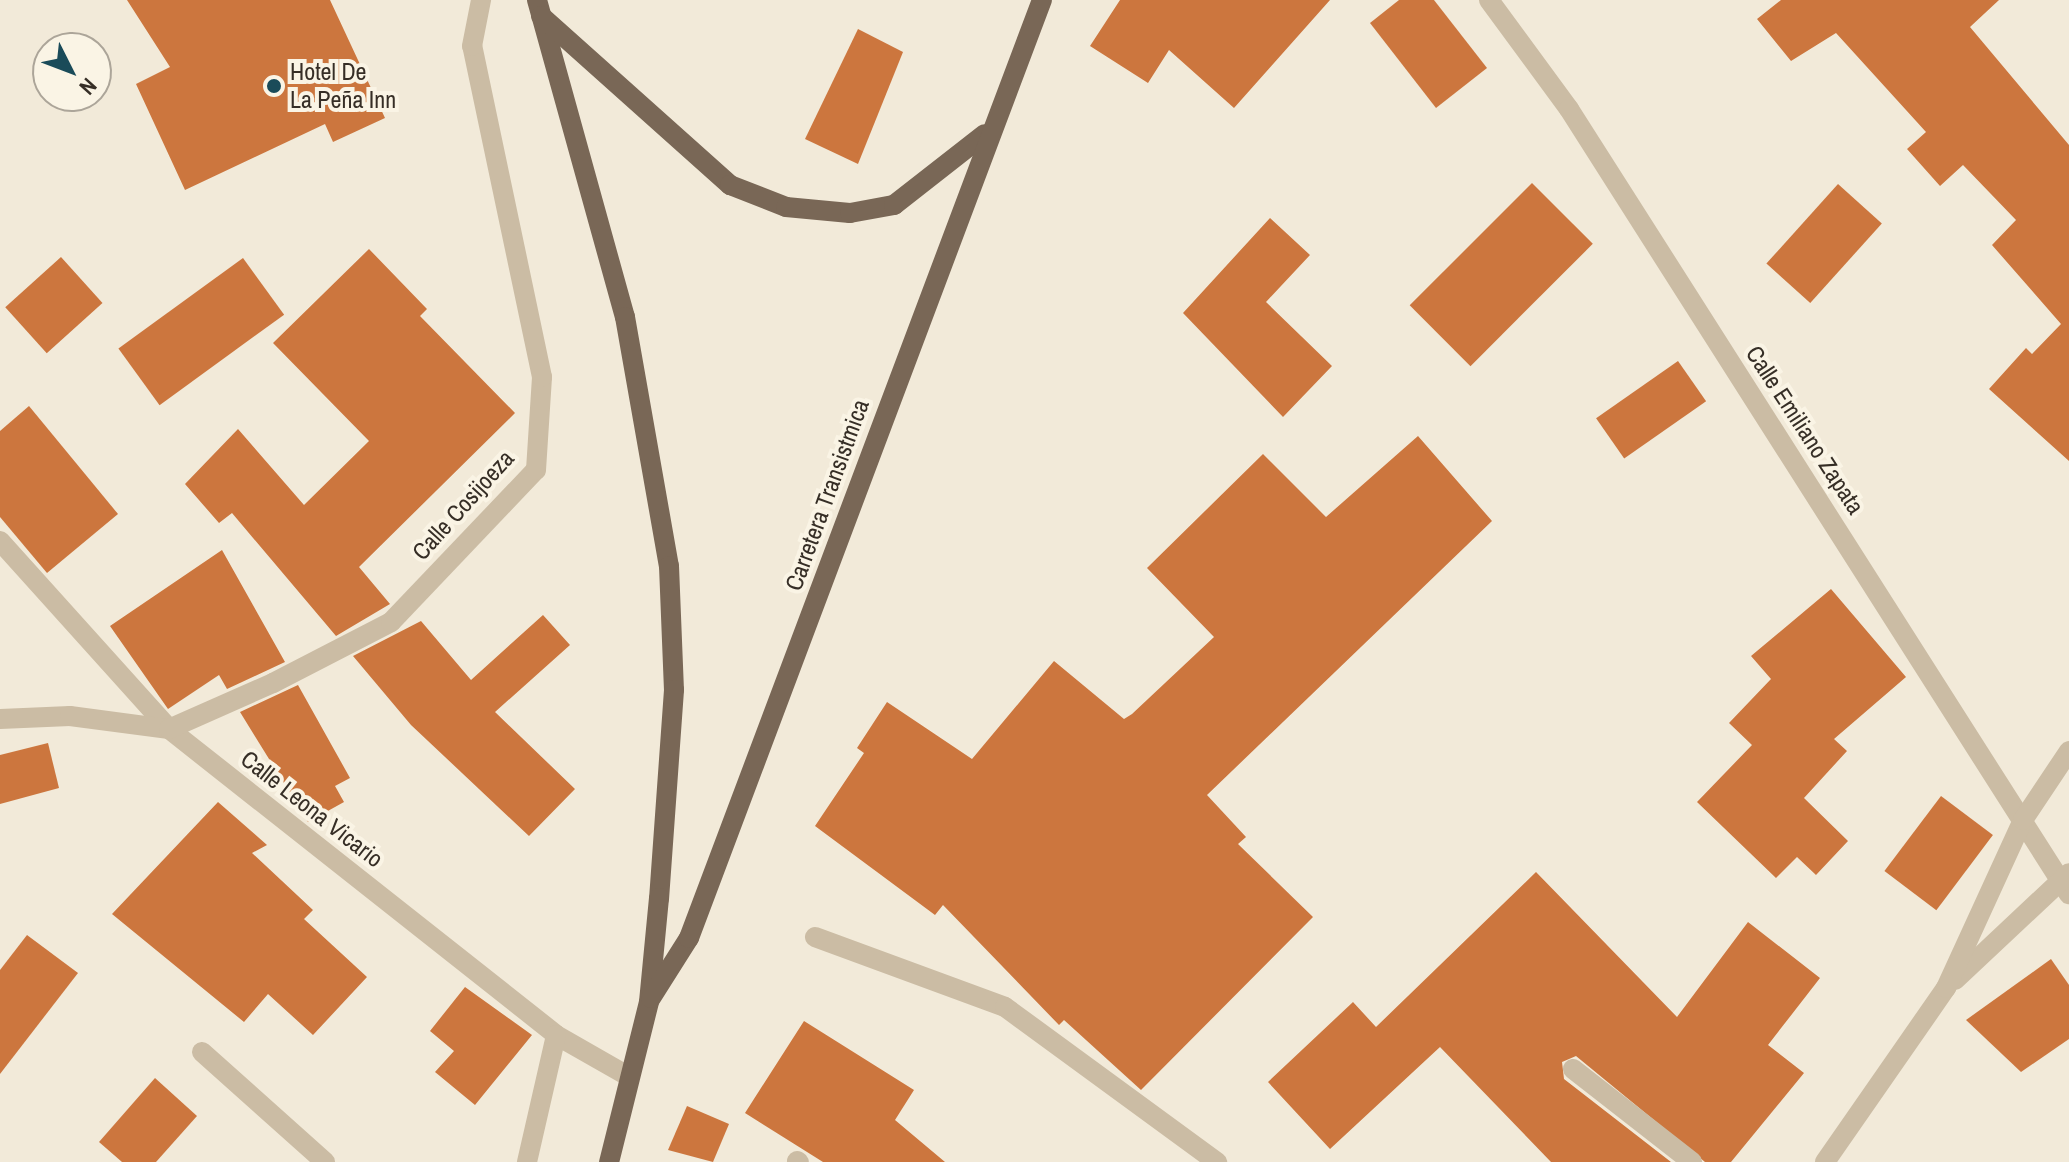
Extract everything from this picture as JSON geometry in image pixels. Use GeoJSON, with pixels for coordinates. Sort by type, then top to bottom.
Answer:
{"type":"FeatureCollection","features":[{"type":"Feature","properties":{"kind":"main road","name":"Carretera Transistmica"},"geometry":{"type":"LineString","coordinates":[[649,1002],[689,938],[985,134],[1042,0]]}},
{"type":"Feature","properties":{"kind":"main road","name":"Carretera Transistmica"},"geometry":{"type":"LineString","coordinates":[[539,8],[625,317],[669,566],[674,690],[649,1002],[628,1076],[609,1162]]}},
{"type":"Feature","properties":{"kind":"main road"},"geometry":{"type":"LineString","coordinates":[[539,8],[730,185],[786,207],[850,213],[894,205],[985,134]]}},
{"type":"Feature","properties":{"kind":"street","name":"Calle Cosijoeza"},"geometry":{"type":"LineString","coordinates":[[169,729],[391,622],[536,470],[542,377],[472,46],[481,0]]}},
{"type":"Feature","properties":{"kind":"street","name":"Calle Emiliano Zapata"},"geometry":{"type":"LineString","coordinates":[[1489,0],[1569,109],[2023,820],[2067,883]]}},
{"type":"Feature","properties":{"kind":"street","name":"Calle Leona Vicario"},"geometry":{"type":"LineString","coordinates":[[0,541],[169,729],[556,1035],[628,1076]]}},
{"type":"Feature","properties":{"kind":"street"},"geometry":{"type":"LineString","coordinates":[[0,719],[70,716],[169,729]]}},
{"type":"Feature","properties":{"kind":"street"},"geometry":{"type":"LineString","coordinates":[[1825,1162],[1946,988],[2023,820],[2069,751]]}},
{"type":"Feature","properties":{"kind":"street"},"geometry":{"type":"LineString","coordinates":[[1946,988],[2067,883]]}},
{"type":"Feature","properties":{"kind":"street"},"geometry":{"type":"LineString","coordinates":[[815,937],[1005,1007],[1217,1162]]}},
{"type":"Feature","properties":{"kind":"street"},"geometry":{"type":"LineString","coordinates":[[527,1162],[556,1035]]}},
{"type":"Feature","properties":{"kind":"street"},"geometry":{"type":"LineString","coordinates":[[202,1052],[325,1162]]}},
{"type":"Feature","properties":{"kind":"street"},"geometry":{"type":"LineString","coordinates":[[1573,1069],[1692,1162]]}},
{"type":"Feature","properties":{"kind":"building"},"geometry":{"type":"Polygon","coordinates":[[[127,0],[330,0],[385,118],[333,142],[325,124],[185,190],[136,84],[170,67],[127,0]]]}},
{"type":"Feature","properties":{"kind":"building"},"geometry":{"type":"Polygon","coordinates":[[[1120,0],[1330,0],[1234,108],[1169,50],[1148,83],[1090,46],[1120,0]]]}},
{"type":"Feature","properties":{"kind":"building"},"geometry":{"type":"Polygon","coordinates":[[[1399,0],[1434,0],[1487,68],[1436,108],[1370,23],[1399,0]]]}},
{"type":"Feature","properties":{"kind":"building"},"geometry":{"type":"Polygon","coordinates":[[[1781,0],[1999,0],[1970,27],[2069,145],[2069,461],[1989,389],[2026,348],[2032,354],[2061,324],[1992,245],[2016,220],[1963,165],[1940,186],[1907,149],[1926,132],[1836,33],[1791,61],[1757,19],[1781,0]]]}},
{"type":"Feature","properties":{"kind":"building"},"geometry":{"type":"Polygon","coordinates":[[[858,29],[903,52],[858,164],[805,139],[858,29]]]}},
{"type":"Feature","properties":{"kind":"building"},"geometry":{"type":"Polygon","coordinates":[[[1532,183],[1593,244],[1470,366],[1410,305],[1532,183]]]}},
{"type":"Feature","properties":{"kind":"building"},"geometry":{"type":"Polygon","coordinates":[[[1838,184],[1882,223],[1810,303],[1766,264],[1838,184]]]}},
{"type":"Feature","properties":{"kind":"building"},"geometry":{"type":"Polygon","coordinates":[[[1270,218],[1310,255],[1266,302],[1332,366],[1283,417],[1183,313],[1270,218]]]}},
{"type":"Feature","properties":{"kind":"building"},"geometry":{"type":"Polygon","coordinates":[[[369,249],[427,309],[420,316],[515,413],[359,567],[390,604],[336,636],[232,513],[219,523],[185,484],[238,429],[304,505],[369,441],[273,343],[369,249]]]}},
{"type":"Feature","properties":{"kind":"building"},"geometry":{"type":"Polygon","coordinates":[[[61,257],[102,303],[47,353],[5,307],[61,257]]]}},
{"type":"Feature","properties":{"kind":"building"},"geometry":{"type":"Polygon","coordinates":[[[243,258],[284,315],[160,405],[118,349],[243,258]]]}},
{"type":"Feature","properties":{"kind":"building"},"geometry":{"type":"Polygon","coordinates":[[[1678,361],[1706,401],[1624,458],[1596,418],[1678,361]]]}},
{"type":"Feature","properties":{"kind":"building"},"geometry":{"type":"Polygon","coordinates":[[[29,406],[118,514],[47,573],[0,517],[0,431],[29,406]]]}},
{"type":"Feature","properties":{"kind":"building"},"geometry":{"type":"Polygon","coordinates":[[[1418,436],[1492,521],[1207,795],[1246,837],[1238,844],[1313,917],[1141,1090],[1064,1020],[1059,1025],[943,905],[935,915],[815,826],[864,753],[857,748],[887,702],[972,759],[1054,661],[1124,719],[1132,714],[1214,637],[1147,568],[1263,454],[1326,517],[1418,436]]]}},
{"type":"Feature","properties":{"kind":"building"},"geometry":{"type":"Polygon","coordinates":[[[222,550],[285,662],[227,689],[219,675],[168,709],[110,626],[222,550]]]}},
{"type":"Feature","properties":{"kind":"building"},"geometry":{"type":"Polygon","coordinates":[[[1831,589],[1906,677],[1834,739],[1847,751],[1804,798],[1848,841],[1816,875],[1797,857],[1776,878],[1697,802],[1752,745],[1729,723],[1771,679],[1751,656],[1831,589]]]}},
{"type":"Feature","properties":{"kind":"building"},"geometry":{"type":"Polygon","coordinates":[[[543,615],[570,645],[495,712],[575,789],[529,836],[411,725],[353,656],[421,621],[471,680],[543,615]]]}},
{"type":"Feature","properties":{"kind":"building"},"geometry":{"type":"Polygon","coordinates":[[[298,685],[350,778],[335,786],[344,802],[308,822],[240,712],[298,685]]]}},
{"type":"Feature","properties":{"kind":"building"},"geometry":{"type":"Polygon","coordinates":[[[48,743],[59,788],[0,804],[0,755],[48,743]]]}},
{"type":"Feature","properties":{"kind":"building"},"geometry":{"type":"Polygon","coordinates":[[[1941,796],[1993,835],[1936,910],[1884,871],[1941,796]]]}},
{"type":"Feature","properties":{"kind":"building"},"geometry":{"type":"Polygon","coordinates":[[[218,802],[267,845],[252,853],[313,910],[304,919],[367,977],[313,1035],[268,994],[244,1022],[112,914],[218,802]]]}},
{"type":"Feature","properties":{"kind":"building"},"geometry":{"type":"Polygon","coordinates":[[[1536,872],[1677,1017],[1748,922],[1820,978],[1768,1045],[1804,1073],[1731,1162],[1705,1162],[1576,1056],[1562,1062],[1564,1079],[1671,1162],[1551,1162],[1440,1047],[1330,1149],[1268,1082],[1353,1002],[1376,1027],[1536,872]]]}},
{"type":"Feature","properties":{"kind":"building"},"geometry":{"type":"Polygon","coordinates":[[[27,935],[78,973],[0,1074],[0,970],[27,935]]]}},
{"type":"Feature","properties":{"kind":"building"},"geometry":{"type":"Polygon","coordinates":[[[2051,959],[2069,985],[2069,1039],[2021,1072],[1966,1020],[2051,959]]]}},
{"type":"Feature","properties":{"kind":"building"},"geometry":{"type":"Polygon","coordinates":[[[465,987],[532,1035],[475,1105],[435,1072],[454,1051],[430,1031],[465,987]]]}},
{"type":"Feature","properties":{"kind":"building"},"geometry":{"type":"Polygon","coordinates":[[[804,1021],[914,1090],[895,1120],[945,1162],[823,1162],[745,1113],[804,1021]]]}},
{"type":"Feature","properties":{"kind":"building"},"geometry":{"type":"Polygon","coordinates":[[[155,1078],[197,1116],[156,1162],[122,1162],[99,1142],[155,1078]]]}},
{"type":"Feature","properties":{"kind":"building"},"geometry":{"type":"Polygon","coordinates":[[[687,1106],[729,1124],[713,1162],[668,1150],[687,1106]]]}},
{"type":"Feature","properties":{"kind":"place","name":"Hotel De La Peña Inn"},"geometry":{"type":"Point","coordinates":[274,86]}}]}
